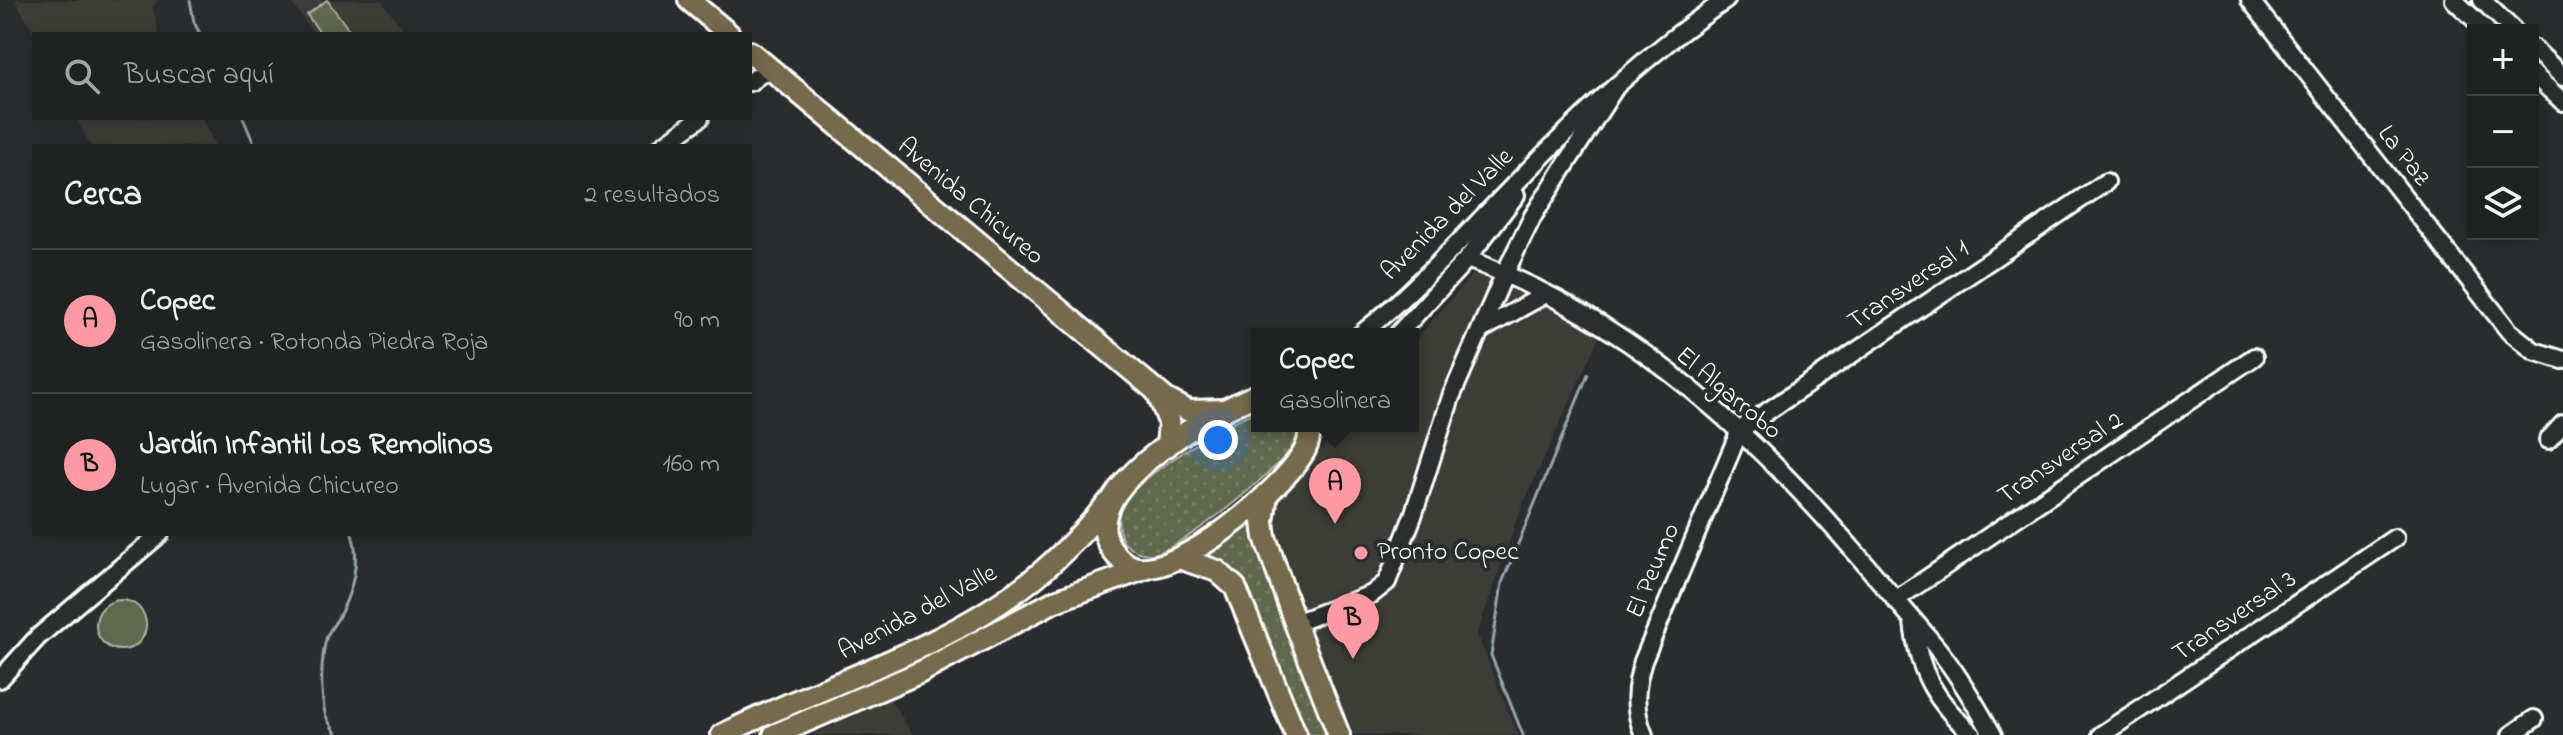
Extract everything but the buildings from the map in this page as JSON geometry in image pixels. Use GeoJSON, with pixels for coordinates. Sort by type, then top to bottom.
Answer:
{"type":"FeatureCollection","features":[{"type":"Feature","properties":{"kind":"main road"},"geometry":{"type":"LineString","coordinates":[[689,0],[727,32]]}},
{"type":"Feature","properties":{"kind":"main road","name":"Avenida Chicureo"},"geometry":{"type":"LineString","coordinates":[[752,54],[1157,392],[1189,411],[1224,410]]}},
{"type":"Feature","properties":{"kind":"main road"},"geometry":{"type":"LineString","coordinates":[[1157,392],[1169,422],[1167,446]]}},
{"type":"Feature","properties":{"kind":"main road","name":"Avenida del Valle"},"geometry":{"type":"LineString","coordinates":[[722,735],[885,663],[989,610],[1025,586],[1052,562],[1130,477],[1167,446],[1202,422],[1251,398]]}},
{"type":"Feature","properties":{"kind":"main road","name":"Avenida del Valle"},"geometry":{"type":"LineString","coordinates":[[774,735],[911,677],[1055,601],[1179,558],[1220,532],[1267,494],[1289,471],[1308,435]]}},
{"type":"Feature","properties":{"kind":"main road"},"geometry":{"type":"LineString","coordinates":[[1267,494],[1264,531],[1295,623],[1339,735]]}},
{"type":"Feature","properties":{"kind":"main road"},"geometry":{"type":"LineString","coordinates":[[1112,497],[1105,511],[1104,526],[1110,547],[1127,564],[1147,568]]}},
{"type":"Feature","properties":{"kind":"main road"},"geometry":{"type":"LineString","coordinates":[[1179,558],[1209,567],[1235,587],[1296,735]]}},
{"type":"Feature","properties":{"kind":"street","name":"Avenida del Valle"},"geometry":{"type":"LineString","coordinates":[[1368,328],[1416,286],[1616,86],[1675,36],[1726,0]]}},
{"type":"Feature","properties":{"kind":"street","name":"La Paz"},"geometry":{"type":"LineString","coordinates":[[2250,0],[2509,331],[2534,351],[2563,360]]}},
{"type":"Feature","properties":{"kind":"street"},"geometry":{"type":"LineString","coordinates":[[2454,0],[2480,24]]}},
{"type":"Feature","properties":{"kind":"street"},"geometry":{"type":"LineString","coordinates":[[2482,0],[2507,24]]}},
{"type":"Feature","properties":{"kind":"street"},"geometry":{"type":"LineString","coordinates":[[2539,54],[2563,77]]}},
{"type":"Feature","properties":{"kind":"street"},"geometry":{"type":"LineString","coordinates":[[752,81],[769,68]]}},
{"type":"Feature","properties":{"kind":"street"},"geometry":{"type":"LineString","coordinates":[[2539,80],[2563,102]]}},
{"type":"Feature","properties":{"kind":"street"},"geometry":{"type":"LineString","coordinates":[[1295,623],[1372,594],[1387,582],[1413,516],[1451,397],[1505,273],[1533,216],[1616,86]]}},
{"type":"Feature","properties":{"kind":"street"},"geometry":{"type":"LineString","coordinates":[[665,144],[697,120]]}},
{"type":"Feature","properties":{"kind":"street","name":"Avenida del Valle"},"geometry":{"type":"LineString","coordinates":[[1404,328],[1467,259],[1571,129]]}},
{"type":"Feature","properties":{"kind":"street","name":"Transversal 1"},"geometry":{"type":"LineString","coordinates":[[1740,430],[2106,182]]}},
{"type":"Feature","properties":{"kind":"street","name":"El Algarrobo"},"geometry":{"type":"LineString","coordinates":[[1467,259],[1505,273],[1618,333],[1740,430],[1836,530],[1940,652],[1993,735]]}},
{"type":"Feature","properties":{"kind":"street"},"geometry":{"type":"LineString","coordinates":[[1479,331],[1546,294]]}},
{"type":"Feature","properties":{"kind":"street","name":"Transversal 2"},"geometry":{"type":"LineString","coordinates":[[1895,600],[2254,357]]}},
{"type":"Feature","properties":{"kind":"street"},"geometry":{"type":"LineString","coordinates":[[2548,440],[2563,424]]}},
{"type":"Feature","properties":{"kind":"street","name":"El Peumo"},"geometry":{"type":"LineString","coordinates":[[1644,735],[1635,692],[1643,661],[1740,430]]}},
{"type":"Feature","properties":{"kind":"street"},"geometry":{"type":"LineString","coordinates":[[0,679],[38,637],[158,536]]}},
{"type":"Feature","properties":{"kind":"street","name":"Transversal 3"},"geometry":{"type":"LineString","coordinates":[[2101,735],[2395,538]]}},
{"type":"Feature","properties":{"kind":"street"},"geometry":{"type":"LineString","coordinates":[[1913,622],[1922,669],[1937,697],[1973,735]]}},
{"type":"Feature","properties":{"kind":"street"},"geometry":{"type":"LineString","coordinates":[[2511,735],[2534,719]]}},
{"type":"Feature","properties":{"kind":"shaded area"},"geometry":{"type":"Polygon","coordinates":[[[15,0],[158,0],[153,7],[159,32],[34,32],[15,0]]]}},
{"type":"Feature","properties":{"kind":"shaded area"},"geometry":{"type":"Polygon","coordinates":[[[298,0],[381,0],[405,32],[313,32],[292,4],[298,0]]]}},
{"type":"Feature","properties":{"kind":"shaded area"},"geometry":{"type":"Polygon","coordinates":[[[77,120],[203,120],[214,144],[90,144],[77,120]]]}},
{"type":"Feature","properties":{"kind":"shaded area"},"geometry":{"type":"Polygon","coordinates":[[[1472,275],[1486,277],[1600,334],[1518,516],[1477,634],[1518,735],[1349,735],[1296,605],[1275,538],[1275,510],[1336,432],[1419,432],[1419,336],[1472,275]]]}},
{"type":"Feature","properties":{"kind":"shaded area"},"geometry":{"type":"Polygon","coordinates":[[[890,699],[913,735],[812,735],[890,699]]]}},
{"type":"Feature","properties":{"kind":"green space"},"geometry":{"type":"Polygon","coordinates":[[[327,0],[351,32],[320,32],[307,15],[327,0]]]}},
{"type":"Feature","properties":{"kind":"green space"},"geometry":{"type":"Polygon","coordinates":[[[1251,414],[1251,432],[1297,432],[1297,435],[1294,444],[1270,472],[1184,539],[1152,554],[1133,550],[1124,543],[1119,517],[1121,507],[1133,491],[1185,451],[1251,414]]]}},
{"type":"Feature","properties":{"kind":"green space"},"geometry":{"type":"Polygon","coordinates":[[[1258,512],[1265,574],[1331,735],[1303,735],[1249,595],[1228,572],[1202,555],[1258,512]]]}},
{"type":"Feature","properties":{"kind":"green space"},"geometry":{"type":"Polygon","coordinates":[[[121,600],[139,607],[146,625],[139,643],[121,650],[103,643],[96,625],[103,607],[121,600]]]}},
{"type":"Feature","properties":{"kind":"waterway"},"geometry":{"type":"LineString","coordinates":[[190,0],[199,32]]}},
{"type":"Feature","properties":{"kind":"waterway"},"geometry":{"type":"LineString","coordinates":[[244,120],[254,144]]}},
{"type":"Feature","properties":{"kind":"waterway"},"geometry":{"type":"LineString","coordinates":[[1523,735],[1491,655],[1502,583],[1588,374]]}},
{"type":"Feature","properties":{"kind":"waterway"},"geometry":{"type":"LineString","coordinates":[[337,735],[325,713],[322,666],[327,636],[343,608],[354,577],[356,555],[353,536]]}},
{"type":"Feature","properties":{"kind":"place","name":"Copec"},"geometry":{"type":"Point","coordinates":[1335,524]}},
{"type":"Feature","properties":{"kind":"place","name":"Pronto Copec"},"geometry":{"type":"Point","coordinates":[1361,553]}},
{"type":"Feature","properties":{"kind":"place","name":"Jardín Infantil Los Remolinos"},"geometry":{"type":"Point","coordinates":[1353,659]}}]}
